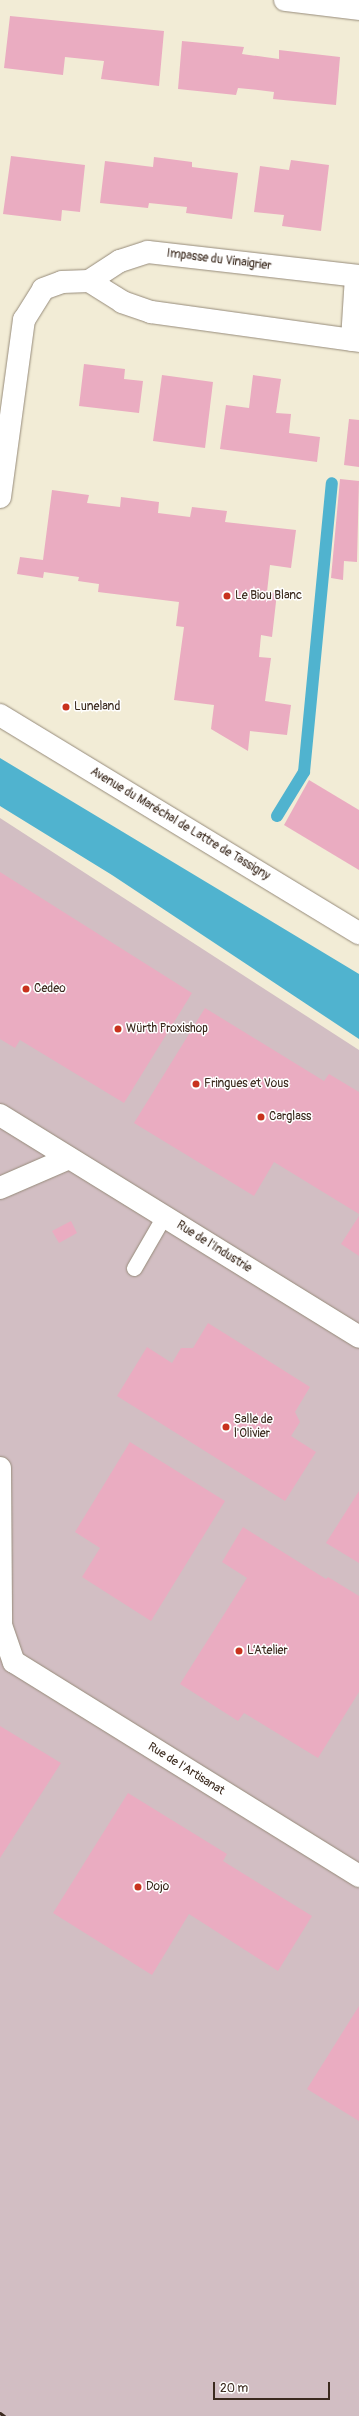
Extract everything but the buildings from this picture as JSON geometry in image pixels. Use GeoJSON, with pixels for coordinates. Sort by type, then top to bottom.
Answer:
{"type":"FeatureCollection","features":[{"type":"Feature","properties":{"kind":"street"},"geometry":{"type":"LineString","coordinates":[[285,0],[359,9]]}},
{"type":"Feature","properties":{"kind":"street","name":"Impasse du Vinaigrier"},"geometry":{"type":"LineString","coordinates":[[148,252],[358,276],[356,340],[151,312],[122,302],[89,281],[120,261],[148,252]]}},
{"type":"Feature","properties":{"kind":"street"},"geometry":{"type":"LineString","coordinates":[[0,498],[24,320],[43,288],[62,282],[89,281]]}},
{"type":"Feature","properties":{"kind":"street","name":"Avenue du Maréchal de Lattre de Tassigny"},"geometry":{"type":"LineString","coordinates":[[0,715],[359,933]]}},
{"type":"Feature","properties":{"kind":"street","name":"Rue de l'Industrie"},"geometry":{"type":"LineString","coordinates":[[0,1116],[359,1337]]}},
{"type":"Feature","properties":{"kind":"street"},"geometry":{"type":"LineString","coordinates":[[0,1188],[69,1158]]}},
{"type":"Feature","properties":{"kind":"street","name":"Rue de l'Artisanat"},"geometry":{"type":"LineString","coordinates":[[0,1468],[1,1625],[7,1657],[359,1876]]}},
{"type":"Feature","properties":{"kind":"lane"},"geometry":{"type":"LineString","coordinates":[[134,1268],[164,1216]]}},
{"type":"Feature","properties":{"kind":"shaded area"},"geometry":{"type":"Polygon","coordinates":[[[0,818],[359,1050],[359,2416],[0,2416],[0,818]]]}},
{"type":"Feature","properties":{"kind":"water"},"geometry":{"type":"Polygon","coordinates":[[[0,758],[359,974],[359,1039],[112,875],[0,806],[0,758]]]}},
{"type":"Feature","properties":{"kind":"waterway"},"geometry":{"type":"LineString","coordinates":[[277,816],[304,772],[332,483]]}},
{"type":"Feature","properties":{"kind":"railway"},"geometry":{"type":"LineString","coordinates":[[0,2413],[4,2416]]}},
{"type":"Feature","properties":{"kind":"place","name":"Le Biou Blanc"},"geometry":{"type":"Point","coordinates":[227,596]}},
{"type":"Feature","properties":{"kind":"place","name":"Luneland"},"geometry":{"type":"Point","coordinates":[66,707]}},
{"type":"Feature","properties":{"kind":"place","name":"Cedeo"},"geometry":{"type":"Point","coordinates":[26,989]}},
{"type":"Feature","properties":{"kind":"place","name":"Würth Proxishop"},"geometry":{"type":"Point","coordinates":[118,1029]}},
{"type":"Feature","properties":{"kind":"place","name":"Fringues et Vous"},"geometry":{"type":"Point","coordinates":[196,1084]}},
{"type":"Feature","properties":{"kind":"place","name":"Carglass"},"geometry":{"type":"Point","coordinates":[261,1117]}},
{"type":"Feature","properties":{"kind":"place","name":"Salle de l'Olivier"},"geometry":{"type":"Point","coordinates":[226,1427]}},
{"type":"Feature","properties":{"kind":"place","name":"L’Atelier"},"geometry":{"type":"Point","coordinates":[239,1651]}},
{"type":"Feature","properties":{"kind":"place","name":"Dojo"},"geometry":{"type":"Point","coordinates":[138,1887]}}]}
